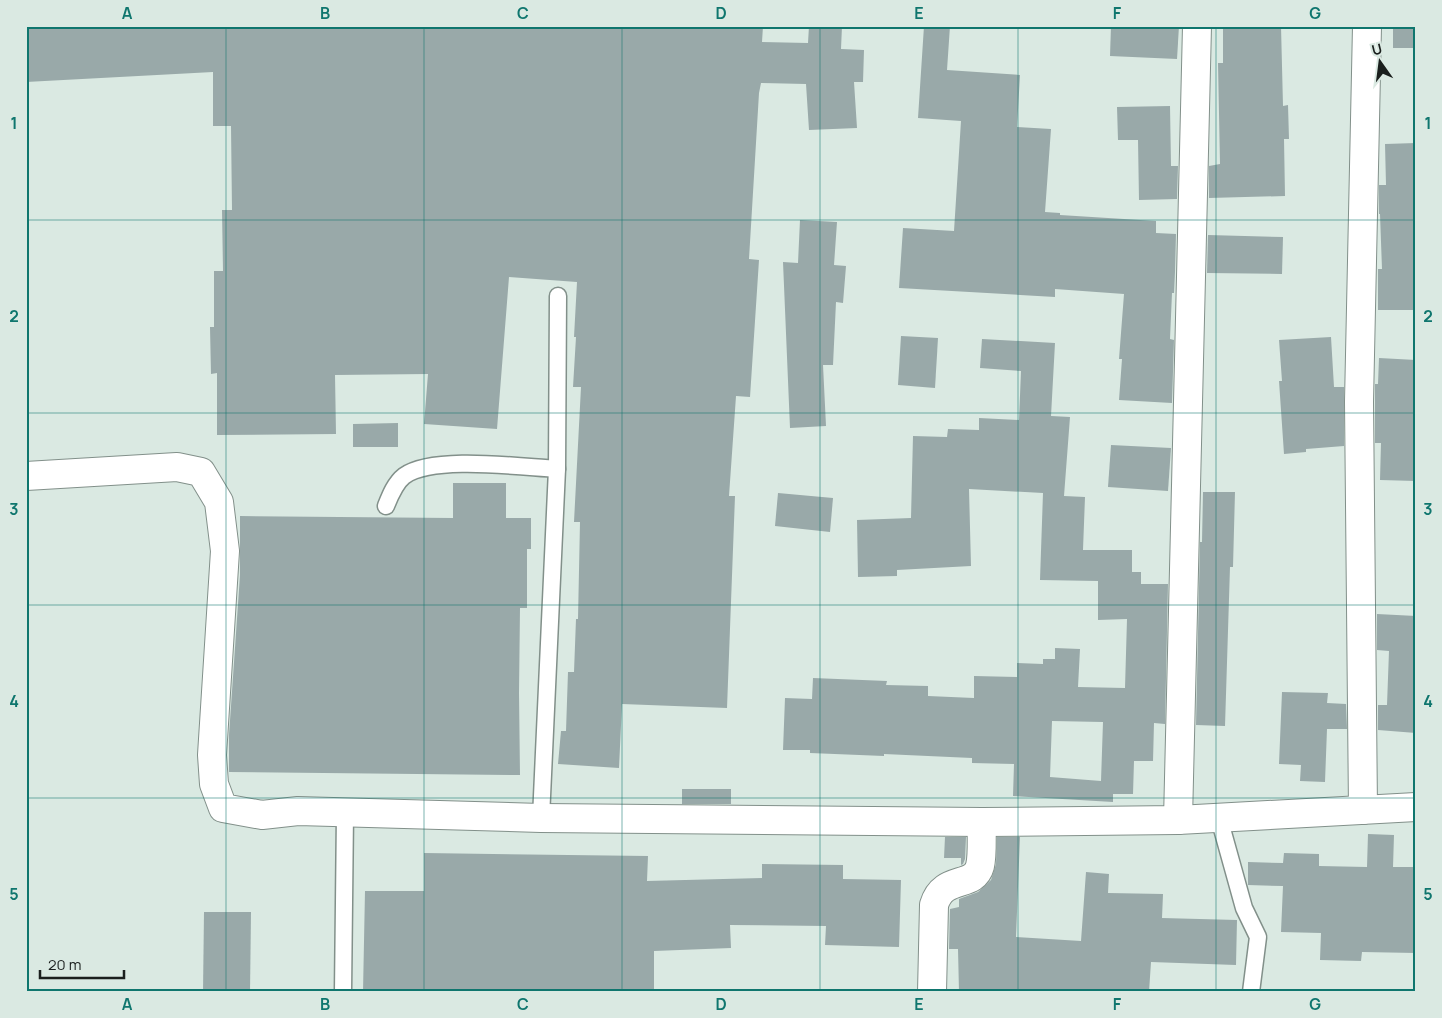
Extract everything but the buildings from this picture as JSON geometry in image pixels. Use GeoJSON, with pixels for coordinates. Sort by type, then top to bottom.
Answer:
{"type":"FeatureCollection","features":[{"type":"Feature","properties":{"kind":"street"},"geometry":{"type":"LineString","coordinates":[[1178,820],[1196,26]]}},
{"type":"Feature","properties":{"kind":"street"},"geometry":{"type":"LineString","coordinates":[[1363,810],[1359,402],[1367,26]]}},
{"type":"Feature","properties":{"kind":"street"},"geometry":{"type":"LineString","coordinates":[[26,476],[177,467],[201,472],[219,502],[225,551],[212,755],[214,784],[223,808],[262,815],[298,811],[345,814],[541,818],[982,822],[1178,820],[1416,807]]}},
{"type":"Feature","properties":{"kind":"street"},"geometry":{"type":"LineString","coordinates":[[932,992],[934,906],[939,892],[976,874],[980,866],[982,822]]}},
{"type":"Feature","properties":{"kind":"lane"},"geometry":{"type":"LineString","coordinates":[[541,818],[557,468],[558,296]]}},
{"type":"Feature","properties":{"kind":"lane"},"geometry":{"type":"LineString","coordinates":[[386,506],[391,493],[404,477],[422,468],[449,463],[557,468]]}},
{"type":"Feature","properties":{"kind":"lane"},"geometry":{"type":"LineString","coordinates":[[343,992],[345,814]]}},
{"type":"Feature","properties":{"kind":"lane"},"geometry":{"type":"LineString","coordinates":[[1220,818],[1244,908],[1258,937],[1250,992]]}}]}
